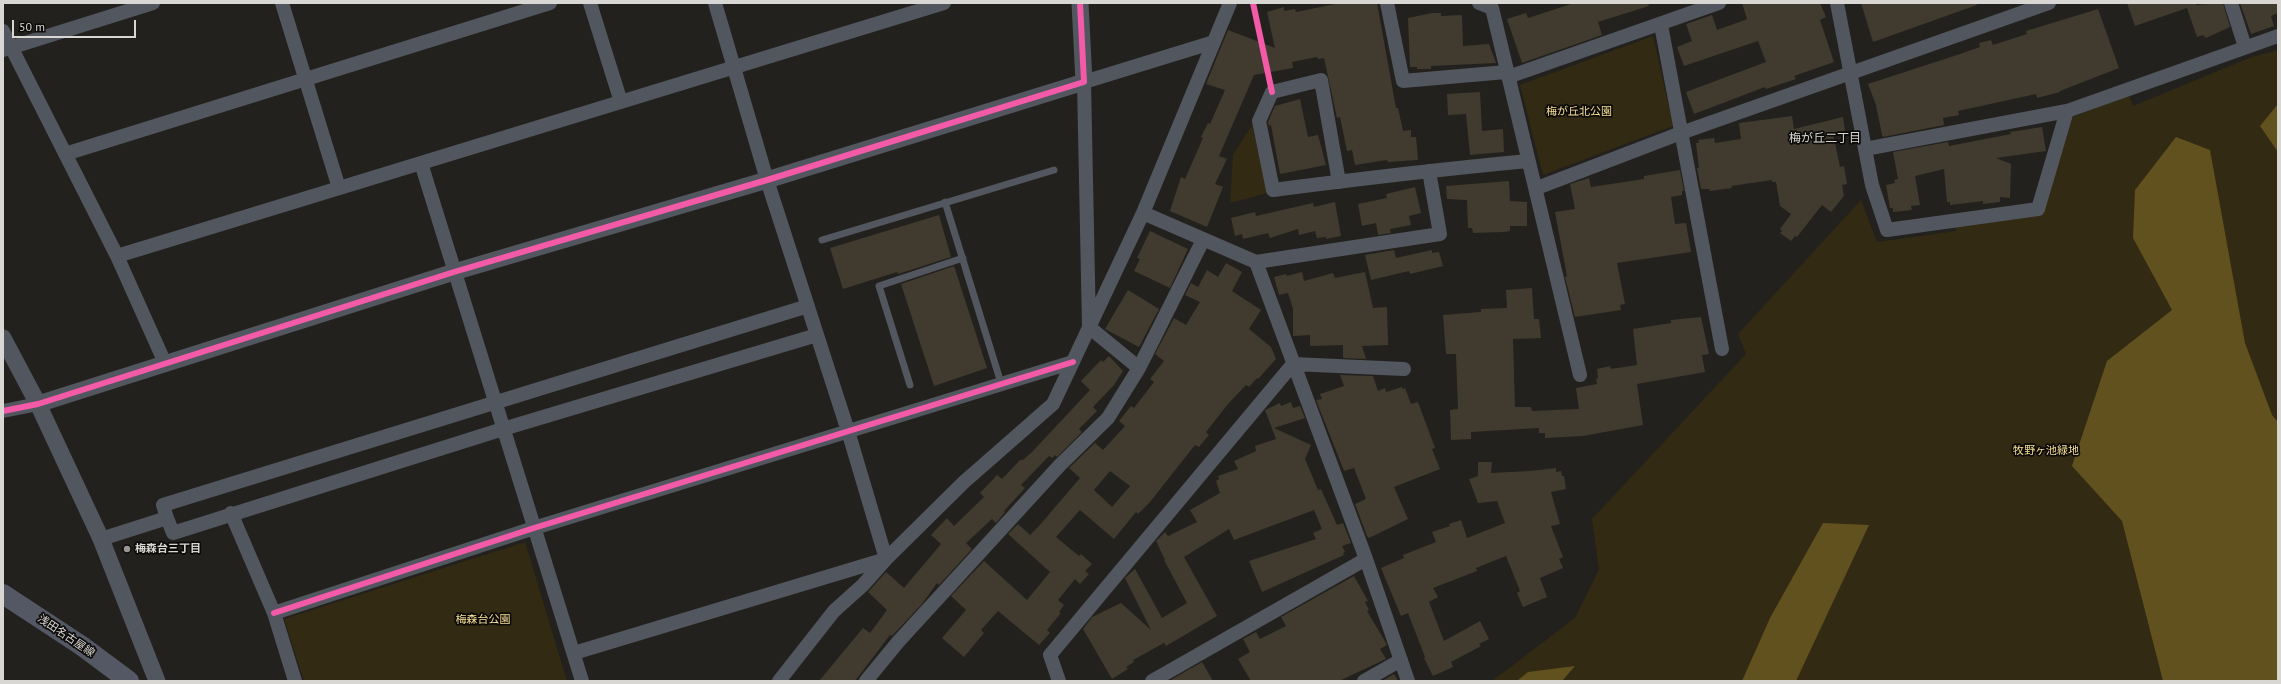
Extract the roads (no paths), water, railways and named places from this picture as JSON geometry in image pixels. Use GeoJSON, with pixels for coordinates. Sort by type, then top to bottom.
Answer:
{"type":"FeatureCollection","features":[{"type":"Feature","properties":{"kind":"main road","name":"浅田名古屋線"},"geometry":{"type":"LineString","coordinates":[[5,598],[82,646],[129,681]]}},
{"type":"Feature","properties":{"kind":"street"},"geometry":{"type":"LineString","coordinates":[[7,49],[153,3]]}},
{"type":"Feature","properties":{"kind":"street"},"geometry":{"type":"LineString","coordinates":[[282,3],[339,188]]}},
{"type":"Feature","properties":{"kind":"street"},"geometry":{"type":"LineString","coordinates":[[65,154],[550,3]]}},
{"type":"Feature","properties":{"kind":"street"},"geometry":{"type":"LineString","coordinates":[[590,3],[621,102]]}},
{"type":"Feature","properties":{"kind":"street"},"geometry":{"type":"LineString","coordinates":[[715,3],[767,180],[848,431],[886,559]]}},
{"type":"Feature","properties":{"kind":"street"},"geometry":{"type":"LineString","coordinates":[[117,256],[944,3]]}},
{"type":"Feature","properties":{"kind":"street"},"geometry":{"type":"LineString","coordinates":[[1080,3],[1084,82],[1089,327],[1139,368]]}},
{"type":"Feature","properties":{"kind":"street"},"geometry":{"type":"LineString","coordinates":[[779,681],[834,611],[863,585],[886,559],[964,482],[1053,404],[1143,213],[1230,3]]}},
{"type":"Feature","properties":{"kind":"street"},"geometry":{"type":"LineString","coordinates":[[1387,3],[1404,81],[1507,74],[1661,25],[1719,3]]}},
{"type":"Feature","properties":{"kind":"street"},"geometry":{"type":"LineString","coordinates":[[1481,3],[1492,8],[1528,161],[1537,188],[1580,375]]}},
{"type":"Feature","properties":{"kind":"street"},"geometry":{"type":"LineString","coordinates":[[1837,3],[1849,72],[1866,149],[1872,185],[1887,230],[2038,209],[2067,111]]}},
{"type":"Feature","properties":{"kind":"street"},"geometry":{"type":"LineString","coordinates":[[1537,188],[1681,133],[1849,72],[2049,3]]}},
{"type":"Feature","properties":{"kind":"street"},"geometry":{"type":"LineString","coordinates":[[2231,3],[2245,47]]}},
{"type":"Feature","properties":{"kind":"street"},"geometry":{"type":"LineString","coordinates":[[1661,25],[1722,349]]}},
{"type":"Feature","properties":{"kind":"street"},"geometry":{"type":"LineString","coordinates":[[3,31],[7,49],[65,154],[117,256],[165,363]]}},
{"type":"Feature","properties":{"kind":"street"},"geometry":{"type":"LineString","coordinates":[[1866,149],[2067,111],[2278,36]]}},
{"type":"Feature","properties":{"kind":"street"},"geometry":{"type":"LineString","coordinates":[[3,411],[38,404],[454,272],[767,180],[1214,42]]}},
{"type":"Feature","properties":{"kind":"street"},"geometry":{"type":"LineString","coordinates":[[1339,182],[1321,80],[1272,92],[1258,121],[1274,190],[1429,171],[1528,161]]}},
{"type":"Feature","properties":{"kind":"street"},"geometry":{"type":"LineString","coordinates":[[421,163],[502,429],[582,681]]}},
{"type":"Feature","properties":{"kind":"street"},"geometry":{"type":"LineString","coordinates":[[1143,213],[1256,262],[1440,234],[1429,171]]}},
{"type":"Feature","properties":{"kind":"street"},"geometry":{"type":"LineString","coordinates":[[866,681],[898,642],[1060,465],[1108,418],[1139,368],[1203,240]]}},
{"type":"Feature","properties":{"kind":"street"},"geometry":{"type":"LineString","coordinates":[[1256,262],[1366,559],[1408,681]]}},
{"type":"Feature","properties":{"kind":"street"},"geometry":{"type":"LineString","coordinates":[[808,306],[163,505],[167,518],[173,532],[502,429],[817,335]]}},
{"type":"Feature","properties":{"kind":"street"},"geometry":{"type":"LineString","coordinates":[[3,338],[38,404],[101,539],[157,681]]}},
{"type":"Feature","properties":{"kind":"street"},"geometry":{"type":"LineString","coordinates":[[274,613],[534,528],[1073,362]]}},
{"type":"Feature","properties":{"kind":"street"},"geometry":{"type":"LineString","coordinates":[[1293,364],[1404,370]]}},
{"type":"Feature","properties":{"kind":"street"},"geometry":{"type":"LineString","coordinates":[[1059,681],[1050,655],[1293,364]]}},
{"type":"Feature","properties":{"kind":"street"},"geometry":{"type":"LineString","coordinates":[[231,513],[274,613],[295,681]]}},
{"type":"Feature","properties":{"kind":"street"},"geometry":{"type":"LineString","coordinates":[[101,539],[167,518]]}},
{"type":"Feature","properties":{"kind":"street"},"geometry":{"type":"LineString","coordinates":[[574,653],[886,559]]}},
{"type":"Feature","properties":{"kind":"street"},"geometry":{"type":"LineString","coordinates":[[1152,681],[1366,559]]}},
{"type":"Feature","properties":{"kind":"street"},"geometry":{"type":"LineString","coordinates":[[1364,681],[1402,660]]}},
{"type":"Feature","properties":{"kind":"lane"},"geometry":{"type":"LineString","coordinates":[[822,240],[1054,170]]}},
{"type":"Feature","properties":{"kind":"lane"},"geometry":{"type":"LineString","coordinates":[[945,202],[1001,383]]}},
{"type":"Feature","properties":{"kind":"lane"},"geometry":{"type":"LineString","coordinates":[[910,385],[879,286],[963,258]]}},
{"type":"Feature","properties":{"kind":"place","name":"梅森台三丁目"},"geometry":{"type":"Point","coordinates":[127,549]}},
{"type":"Feature","properties":{"kind":"district","name":"梅が丘二丁目"},"geometry":{"type":"Point","coordinates":[1825,139]}},
{"type":"Feature","properties":{"kind":"park label","name":"梅が丘北公園"},"geometry":{"type":"Point","coordinates":[1579,112]}},
{"type":"Feature","properties":{"kind":"park label","name":"牧野ヶ池緑地"},"geometry":{"type":"Point","coordinates":[2046,451]}},
{"type":"Feature","properties":{"kind":"park label","name":"梅森台公園"},"geometry":{"type":"Point","coordinates":[483,620]}}]}
